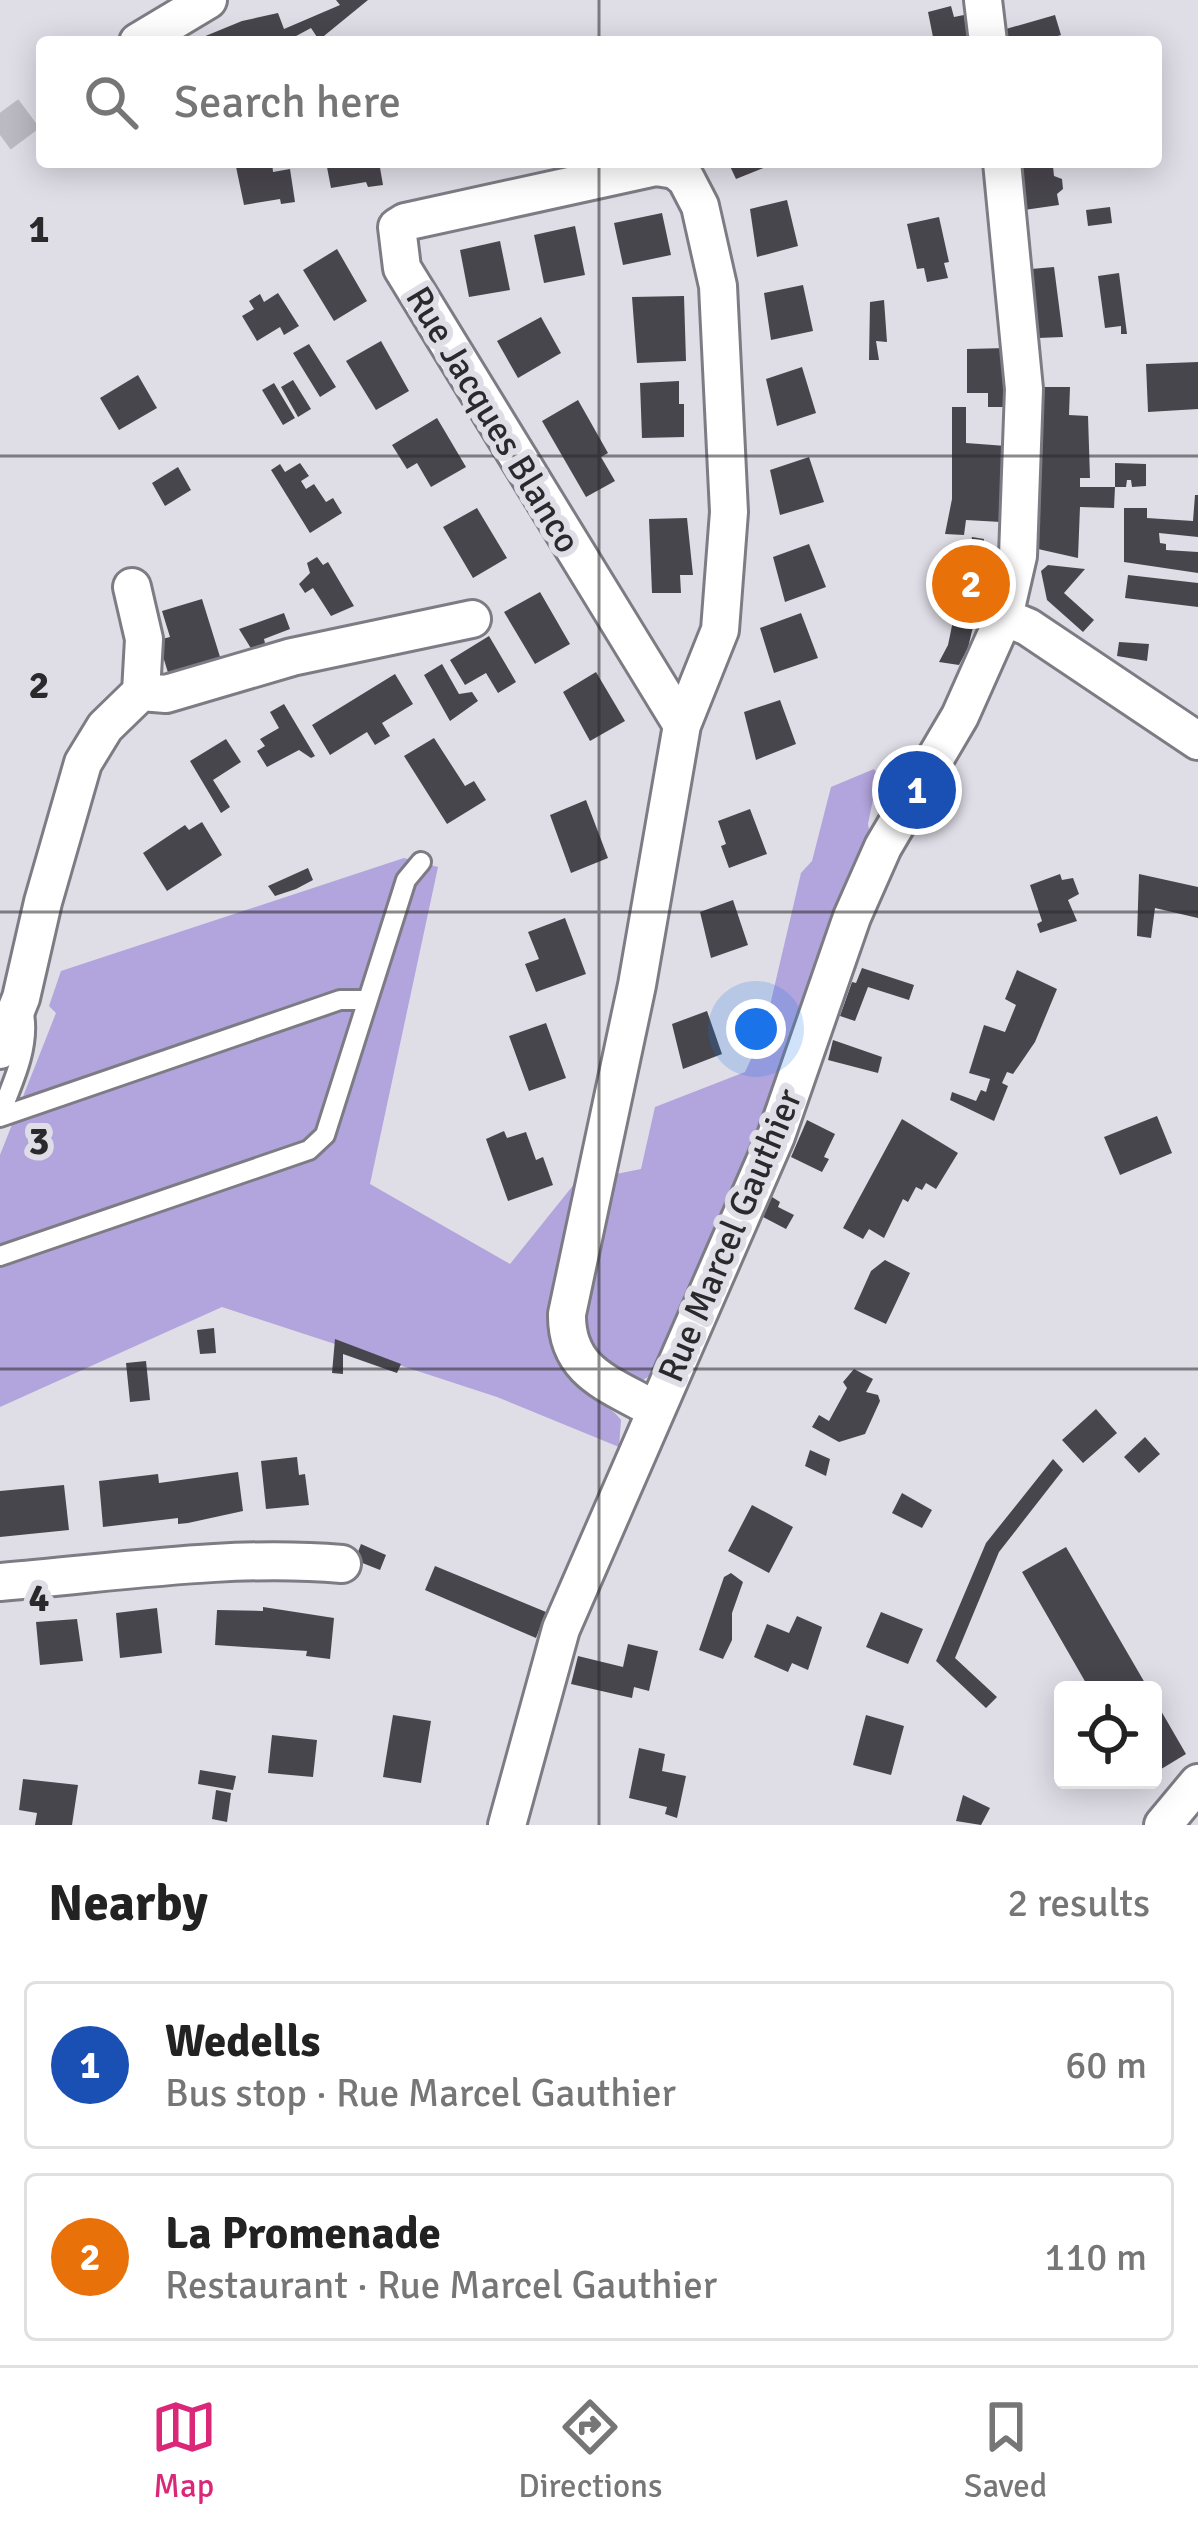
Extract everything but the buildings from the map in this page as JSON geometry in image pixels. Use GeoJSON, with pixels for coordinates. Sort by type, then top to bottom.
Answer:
{"type":"FeatureCollection","features":[{"type":"Feature","properties":{"kind":"street"},"geometry":{"type":"LineString","coordinates":[[148,36],[208,0]]}},
{"type":"Feature","properties":{"kind":"street"},"geometry":{"type":"LineString","coordinates":[[983,0],[987,36]]}},
{"type":"Feature","properties":{"kind":"street","name":"Rue Jacques Blanco"},"geometry":{"type":"LineString","coordinates":[[651,168],[397,227],[402,268],[682,725]]}},
{"type":"Feature","properties":{"kind":"street","name":"Rue Jacques Blanco"},"geometry":{"type":"LineString","coordinates":[[655,1410],[584,1368],[570,1346],[567,1314],[637,985],[682,725],[720,631],[729,512],[718,286],[700,206],[686,178],[663,168]]}},
{"type":"Feature","properties":{"kind":"street","name":"Rue Marcel Gauthier"},"geometry":{"type":"LineString","coordinates":[[507,1825],[561,1629],[776,1136],[852,917],[884,847],[960,716],[1004,616],[1018,556],[1024,389],[1003,168]]}},
{"type":"Feature","properties":{"kind":"street"},"geometry":{"type":"LineString","coordinates":[[0,1051],[22,998],[43,902],[83,763],[105,728],[140,692],[144,639],[132,587]]}},
{"type":"Feature","properties":{"kind":"street"},"geometry":{"type":"LineString","coordinates":[[1004,616],[1028,627],[1198,741]]}},
{"type":"Feature","properties":{"kind":"street"},"geometry":{"type":"LineString","coordinates":[[140,692],[166,694],[292,657],[472,619]]}},
{"type":"Feature","properties":{"kind":"street"},"geometry":{"type":"LineString","coordinates":[[0,1582],[246,1562],[342,1564]]}},
{"type":"Feature","properties":{"kind":"street"},"geometry":{"type":"LineString","coordinates":[[1162,1825],[1198,1783]]}},
{"type":"Feature","properties":{"kind":"lane"},"geometry":{"type":"LineString","coordinates":[[0,1256],[310,1150],[325,1135],[406,880],[421,862]]}},
{"type":"Feature","properties":{"kind":"lane"},"geometry":{"type":"LineString","coordinates":[[0,1116],[27,1029],[22,998]]}},
{"type":"Feature","properties":{"kind":"lane"},"geometry":{"type":"LineString","coordinates":[[0,1116],[340,1000],[368,1000]]}},
{"type":"Feature","properties":{"kind":"shaded area"},"geometry":{"type":"Polygon","coordinates":[[[874,769],[878,775],[868,824],[871,839],[762,1138],[654,1373],[640,1382],[599,1358],[590,1341],[587,1319],[591,1269],[616,1174],[641,1169],[655,1107],[745,1072],[764,1031],[801,873],[812,861],[831,787],[874,769]]]}},
{"type":"Feature","properties":{"kind":"shaded area"},"geometry":{"type":"Polygon","coordinates":[[[404,858],[438,867],[370,1184],[510,1264],[575,1183],[554,1283],[553,1334],[570,1379],[621,1420],[619,1447],[497,1397],[222,1307],[0,1407],[0,1155],[56,1013],[49,1006],[61,971],[404,858]]]}},
{"type":"Feature","properties":{"kind":"tunnel"},"geometry":{"type":"LineString","coordinates":[[0,135],[36,108]]}},
{"type":"Feature","properties":{"kind":"place","name":"La Promenade"},"geometry":{"type":"Point","coordinates":[971,584]}},
{"type":"Feature","properties":{"kind":"place","name":"Wedells"},"geometry":{"type":"Point","coordinates":[917,790]}}]}
